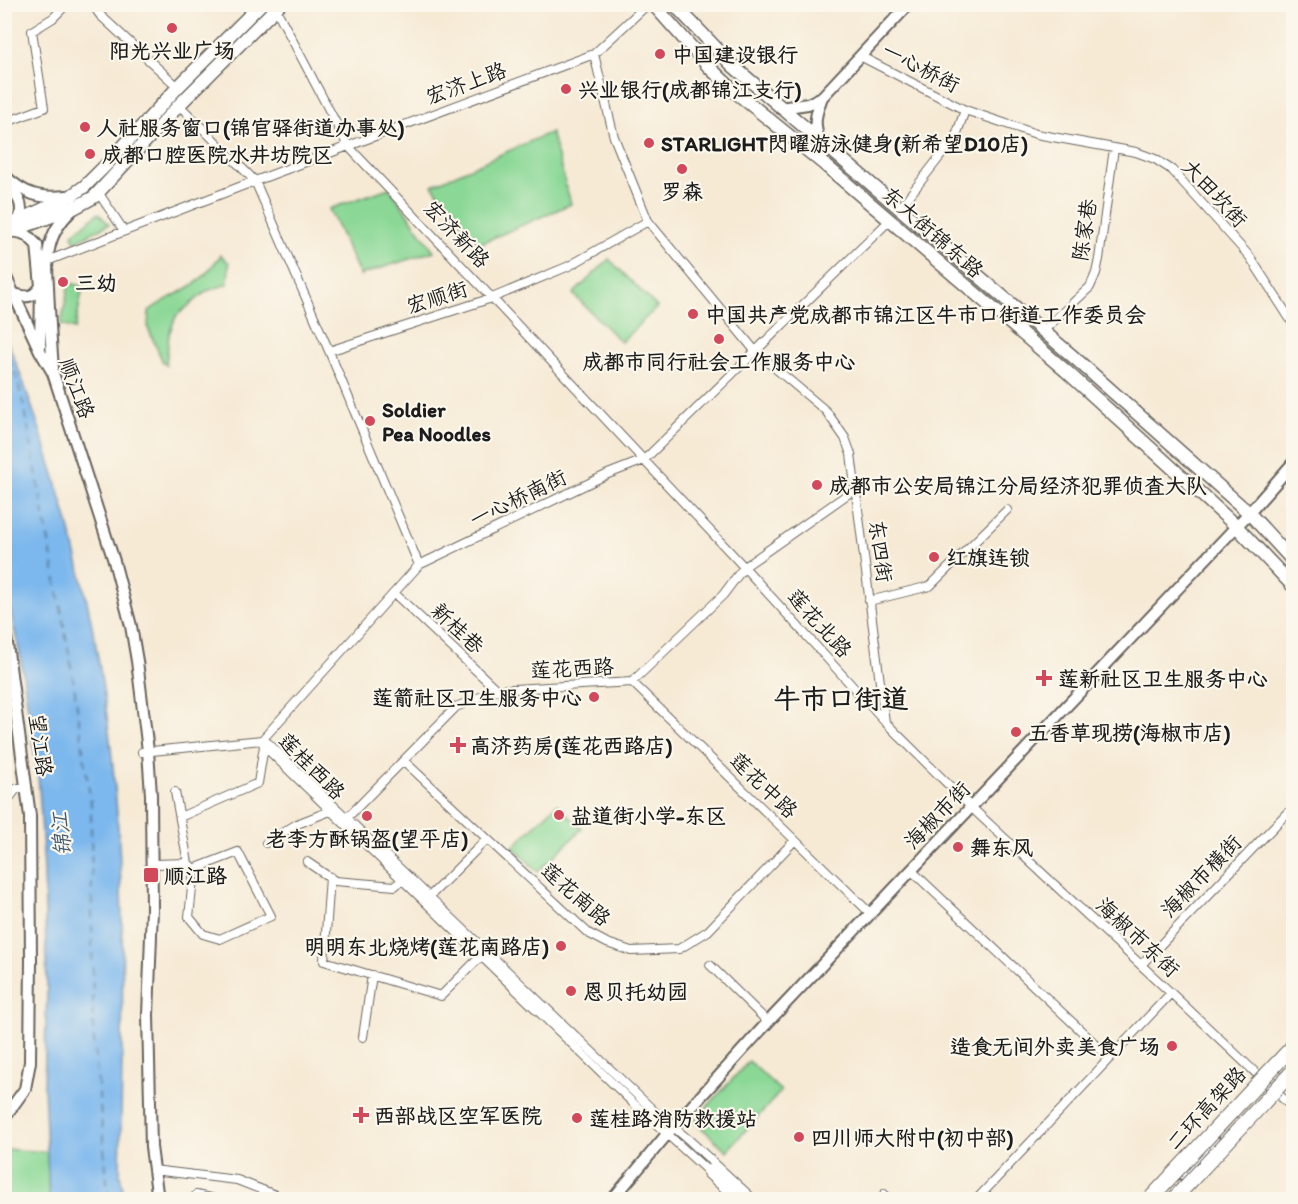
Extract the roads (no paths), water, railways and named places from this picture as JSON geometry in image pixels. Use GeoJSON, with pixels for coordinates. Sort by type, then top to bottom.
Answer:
{"type":"FeatureCollection","features":[{"type":"Feature","properties":{"kind":"highway"},"geometry":{"type":"LineString","coordinates":[[1143,1200],[1153,1196],[1293,1036]]}},
{"type":"Feature","properties":{"kind":"highway","name":"二环高架路"},"geometry":{"type":"LineString","coordinates":[[1153,1196],[1293,1045]]}},
{"type":"Feature","properties":{"kind":"highway","name":"二环高架路"},"geometry":{"type":"LineString","coordinates":[[1173,1200],[1293,1070]]}},
{"type":"Feature","properties":{"kind":"highway"},"geometry":{"type":"LineString","coordinates":[[1182,1200],[1199,1185],[1293,1083]]}},
{"type":"Feature","properties":{"kind":"highway"},"geometry":{"type":"LineString","coordinates":[[710,1172],[742,1200]]}},
{"type":"Feature","properties":{"kind":"main road"},"geometry":{"type":"LineString","coordinates":[[53,373],[47,261],[48,249],[56,228],[72,202],[91,181],[178,87],[261,4]]}},
{"type":"Feature","properties":{"kind":"main road","name":"东大街锦东路"},"geometry":{"type":"LineString","coordinates":[[653,4],[709,67],[733,90],[890,220],[1066,371],[1236,526],[1293,587]]}},
{"type":"Feature","properties":{"kind":"main road","name":"东大街锦东路"},"geometry":{"type":"LineString","coordinates":[[674,4],[733,66],[768,98],[900,208],[1249,513],[1293,562]]}},
{"type":"Feature","properties":{"kind":"main road"},"geometry":{"type":"LineString","coordinates":[[780,108],[808,104],[822,97],[909,4]]}},
{"type":"Feature","properties":{"kind":"main road"},"geometry":{"type":"LineString","coordinates":[[9,229],[72,202],[94,197],[179,105],[278,7]]}},
{"type":"Feature","properties":{"kind":"main road"},"geometry":{"type":"LineString","coordinates":[[810,153],[819,141],[815,130],[815,118],[822,97]]}},
{"type":"Feature","properties":{"kind":"main road"},"geometry":{"type":"LineString","coordinates":[[758,111],[768,98]]}},
{"type":"Feature","properties":{"kind":"main road"},"geometry":{"type":"LineString","coordinates":[[4,176],[21,189],[38,196],[72,202]]}},
{"type":"Feature","properties":{"kind":"main road"},"geometry":{"type":"LineString","coordinates":[[4,183],[21,203],[22,211],[9,229]]}},
{"type":"Feature","properties":{"kind":"main road"},"geometry":{"type":"LineString","coordinates":[[9,229],[28,236],[37,245],[41,286],[40,351],[42,366]]}},
{"type":"Feature","properties":{"kind":"main road","name":"顺江路"},"geometry":{"type":"LineString","coordinates":[[4,273],[18,320],[46,375],[101,539],[116,592],[131,662],[151,795],[153,864],[148,1015],[150,1129],[158,1200]]}},
{"type":"Feature","properties":{"kind":"main road"},"geometry":{"type":"LineString","coordinates":[[9,291],[30,297],[38,292],[41,286]]}},
{"type":"Feature","properties":{"kind":"main road","name":"顺江路"},"geometry":{"type":"LineString","coordinates":[[9,291],[53,373],[110,545],[137,661],[145,752],[146,854],[142,1015],[145,1161],[151,1200]]}},
{"type":"Feature","properties":{"kind":"main road","name":"海椒市街"},"geometry":{"type":"LineString","coordinates":[[612,1200],[768,1022],[1249,513],[1293,462]]}},
{"type":"Feature","properties":{"kind":"main road","name":"望江路"},"geometry":{"type":"LineString","coordinates":[[4,622],[27,788],[31,838],[30,1062],[25,1089],[4,1118]]}},
{"type":"Feature","properties":{"kind":"main road"},"geometry":{"type":"LineString","coordinates":[[1153,1196],[1293,1053]]}},
{"type":"Feature","properties":{"kind":"main road"},"geometry":{"type":"LineString","coordinates":[[1182,1200],[1293,1077]]}},
{"type":"Feature","properties":{"kind":"street"},"geometry":{"type":"LineString","coordinates":[[4,123],[44,108],[32,31],[53,18],[68,4]]}},
{"type":"Feature","properties":{"kind":"street"},"geometry":{"type":"LineString","coordinates":[[92,4],[100,15],[178,87]]}},
{"type":"Feature","properties":{"kind":"street","name":"宏济上路"},"geometry":{"type":"LineString","coordinates":[[47,261],[594,54],[648,4]]}},
{"type":"Feature","properties":{"kind":"street","name":"宏济新路"},"geometry":{"type":"LineString","coordinates":[[278,7],[348,146],[644,460]]}},
{"type":"Feature","properties":{"kind":"street","name":"东四街"},"geometry":{"type":"LineString","coordinates":[[594,54],[614,137],[648,221],[756,352],[826,411],[845,438],[851,454],[885,722]]}},
{"type":"Feature","properties":{"kind":"street","name":"一心桥街"},"geometry":{"type":"LineString","coordinates":[[860,56],[965,110]]}},
{"type":"Feature","properties":{"kind":"street"},"geometry":{"type":"LineString","coordinates":[[179,105],[255,181],[419,565]]}},
{"type":"Feature","properties":{"kind":"street"},"geometry":{"type":"LineString","coordinates":[[900,208],[956,136],[965,110]]}},
{"type":"Feature","properties":{"kind":"street","name":"大田坎街"},"geometry":{"type":"LineString","coordinates":[[965,110],[1036,134],[1136,152],[1155,159],[1172,170],[1250,257],[1292,322],[1293,329]]}},
{"type":"Feature","properties":{"kind":"street","name":"陈家巷"},"geometry":{"type":"LineString","coordinates":[[1043,332],[1090,287],[1096,273],[1114,148]]}},
{"type":"Feature","properties":{"kind":"street"},"geometry":{"type":"LineString","coordinates":[[98,192],[124,231]]}},
{"type":"Feature","properties":{"kind":"street","name":"一心桥南街"},"geometry":{"type":"LineString","coordinates":[[263,743],[419,565],[608,474],[644,460],[890,220]]}},
{"type":"Feature","properties":{"kind":"street","name":"宏顺街"},"geometry":{"type":"LineString","coordinates":[[329,351],[492,298],[569,266],[648,221]]}},
{"type":"Feature","properties":{"kind":"street","name":"莲花北路"},"geometry":{"type":"LineString","coordinates":[[644,460],[885,722],[972,808]]}},
{"type":"Feature","properties":{"kind":"street","name":"莲花西路"},"geometry":{"type":"LineString","coordinates":[[345,821],[456,707],[497,690],[632,682],[723,595],[744,567],[855,489]]}},
{"type":"Feature","properties":{"kind":"street"},"geometry":{"type":"LineString","coordinates":[[869,601],[930,586],[1007,510]]}},
{"type":"Feature","properties":{"kind":"street","name":"新桂巷"},"geometry":{"type":"LineString","coordinates":[[394,593],[497,690]]}},
{"type":"Feature","properties":{"kind":"street","name":"莲花中路"},"geometry":{"type":"LineString","coordinates":[[632,682],[871,914]]}},
{"type":"Feature","properties":{"kind":"street"},"geometry":{"type":"LineString","coordinates":[[145,752],[263,743],[258,783],[180,817]]}},
{"type":"Feature","properties":{"kind":"street","name":"莲桂西路"},"geometry":{"type":"LineString","coordinates":[[263,743],[330,811],[345,821],[654,1111],[671,1130]]}},
{"type":"Feature","properties":{"kind":"street","name":"莲桂西路"},"geometry":{"type":"LineString","coordinates":[[263,743],[268,743],[402,880],[427,899]]}},
{"type":"Feature","properties":{"kind":"street","name":"莲花南路"},"geometry":{"type":"LineString","coordinates":[[404,761],[588,933],[607,944],[631,951],[679,949],[708,931],[795,840]]}},
{"type":"Feature","properties":{"kind":"street"},"geometry":{"type":"LineString","coordinates":[[4,805],[17,788],[27,788]]}},
{"type":"Feature","properties":{"kind":"street"},"geometry":{"type":"LineString","coordinates":[[175,792],[188,862],[194,869],[189,917],[203,934],[220,939],[271,916],[238,852],[194,869]]}},
{"type":"Feature","properties":{"kind":"street","name":"海椒市东街"},"geometry":{"type":"LineString","coordinates":[[972,808],[1293,1109]]}},
{"type":"Feature","properties":{"kind":"street"},"geometry":{"type":"LineString","coordinates":[[266,843],[297,824],[330,811]]}},
{"type":"Feature","properties":{"kind":"street","name":"海椒市横街"},"geometry":{"type":"LineString","coordinates":[[1141,965],[1287,813]]}},
{"type":"Feature","properties":{"kind":"street"},"geometry":{"type":"LineString","coordinates":[[427,899],[487,838]]}},
{"type":"Feature","properties":{"kind":"street"},"geometry":{"type":"LineString","coordinates":[[153,864],[188,862]]}},
{"type":"Feature","properties":{"kind":"street"},"geometry":{"type":"LineString","coordinates":[[307,862],[335,880],[395,886],[402,880]]}},
{"type":"Feature","properties":{"kind":"street"},"geometry":{"type":"LineString","coordinates":[[912,870],[1110,1058]]}},
{"type":"Feature","properties":{"kind":"street"},"geometry":{"type":"LineString","coordinates":[[330,877],[324,961],[441,996],[484,953]]}},
{"type":"Feature","properties":{"kind":"street"},"geometry":{"type":"LineString","coordinates":[[710,966],[768,1022]]}},
{"type":"Feature","properties":{"kind":"street"},"geometry":{"type":"LineString","coordinates":[[363,1037],[372,975]]}},
{"type":"Feature","properties":{"kind":"street"},"geometry":{"type":"LineString","coordinates":[[976,1200],[1171,993]]}},
{"type":"Feature","properties":{"kind":"street"},"geometry":{"type":"LineString","coordinates":[[671,1130],[735,1200]]}},
{"type":"Feature","properties":{"kind":"street"},"geometry":{"type":"LineString","coordinates":[[671,1130],[689,1140],[754,1200]]}},
{"type":"Feature","properties":{"kind":"street"},"geometry":{"type":"LineString","coordinates":[[153,1170],[237,1180],[288,1200]]}},
{"type":"Feature","properties":{"kind":"street"},"geometry":{"type":"LineString","coordinates":[[720,1200],[727,1191]]}},
{"type":"Feature","properties":{"kind":"street"},"geometry":{"type":"LineString","coordinates":[[196,1195],[219,1200]]}},
{"type":"Feature","properties":{"kind":"water","name":"锦江"},"geometry":{"type":"Polygon","coordinates":[[[5,334],[38,424],[66,515],[88,608],[105,702],[121,878],[123,997],[120,1174],[125,1199],[49,1199],[44,1086],[47,991],[44,871],[38,775],[20,655],[5,587],[5,334]]]}},
{"type":"Feature","properties":{"kind":"place","name":"阳光兴业广场"},"geometry":{"type":"Point","coordinates":[172,28]}},
{"type":"Feature","properties":{"kind":"place","name":"中国建设银行"},"geometry":{"type":"Point","coordinates":[660,54]}},
{"type":"Feature","properties":{"kind":"place","name":"兴业银行(成都锦江支行)"},"geometry":{"type":"Point","coordinates":[566,89]}},
{"type":"Feature","properties":{"kind":"place","name":"人社服务窗口(锦官驿街道办事处)"},"geometry":{"type":"Point","coordinates":[85,127]}},
{"type":"Feature","properties":{"kind":"place","name":"STARLIGHT閃曜游泳健身(新希望D10店)"},"geometry":{"type":"Point","coordinates":[649,143]}},
{"type":"Feature","properties":{"kind":"place","name":"成都口腔医院水井坊院区"},"geometry":{"type":"Point","coordinates":[90,154]}},
{"type":"Feature","properties":{"kind":"place","name":"罗森"},"geometry":{"type":"Point","coordinates":[682,169]}},
{"type":"Feature","properties":{"kind":"place","name":"三幼"},"geometry":{"type":"Point","coordinates":[63,282]}},
{"type":"Feature","properties":{"kind":"place","name":"中国共产党成都市锦江区牛市口街道工作委员会"},"geometry":{"type":"Point","coordinates":[693,314]}},
{"type":"Feature","properties":{"kind":"place","name":"成都市同行社会工作服务中心"},"geometry":{"type":"Point","coordinates":[719,339]}},
{"type":"Feature","properties":{"kind":"place","name":"Soldier Pea Noodles"},"geometry":{"type":"Point","coordinates":[370,421]}},
{"type":"Feature","properties":{"kind":"place","name":"成都市公安局锦江分局经济犯罪侦查大队"},"geometry":{"type":"Point","coordinates":[817,485]}},
{"type":"Feature","properties":{"kind":"place","name":"红旗连锁"},"geometry":{"type":"Point","coordinates":[934,557]}},
{"type":"Feature","properties":{"kind":"place","name":"莲新社区卫生服务中心"},"geometry":{"type":"Point","coordinates":[1044,678]}},
{"type":"Feature","properties":{"kind":"place","name":"莲箭社区卫生服务中心"},"geometry":{"type":"Point","coordinates":[594,697]}},
{"type":"Feature","properties":{"kind":"place","name":"五香草现捞(海椒市店)"},"geometry":{"type":"Point","coordinates":[1016,732]}},
{"type":"Feature","properties":{"kind":"place","name":"高济药房(莲花西路店)"},"geometry":{"type":"Point","coordinates":[458,745]}},
{"type":"Feature","properties":{"kind":"place","name":"盐道街小学-东区"},"geometry":{"type":"Point","coordinates":[559,815]}},
{"type":"Feature","properties":{"kind":"place","name":"老李方酥锅盔(望平店)"},"geometry":{"type":"Point","coordinates":[367,816]}},
{"type":"Feature","properties":{"kind":"place","name":"舞东风"},"geometry":{"type":"Point","coordinates":[958,847]}},
{"type":"Feature","properties":{"kind":"place","name":"顺江路"},"geometry":{"type":"Point","coordinates":[151,875]}},
{"type":"Feature","properties":{"kind":"place","name":"明明东北烧烤(莲花南路店)"},"geometry":{"type":"Point","coordinates":[561,946]}},
{"type":"Feature","properties":{"kind":"place","name":"恩贝托幼园"},"geometry":{"type":"Point","coordinates":[571,991]}},
{"type":"Feature","properties":{"kind":"place","name":"造食无间外卖美食广场"},"geometry":{"type":"Point","coordinates":[1172,1046]}},
{"type":"Feature","properties":{"kind":"place","name":"西部战区空军医院"},"geometry":{"type":"Point","coordinates":[361,1115]}},
{"type":"Feature","properties":{"kind":"place","name":"莲桂路消防救援站"},"geometry":{"type":"Point","coordinates":[577,1118]}},
{"type":"Feature","properties":{"kind":"place","name":"四川师大附中(初中部)"},"geometry":{"type":"Point","coordinates":[799,1137]}},
{"type":"Feature","properties":{"kind":"district","name":"牛市口街道"},"geometry":{"type":"Point","coordinates":[841,698]}}]}
